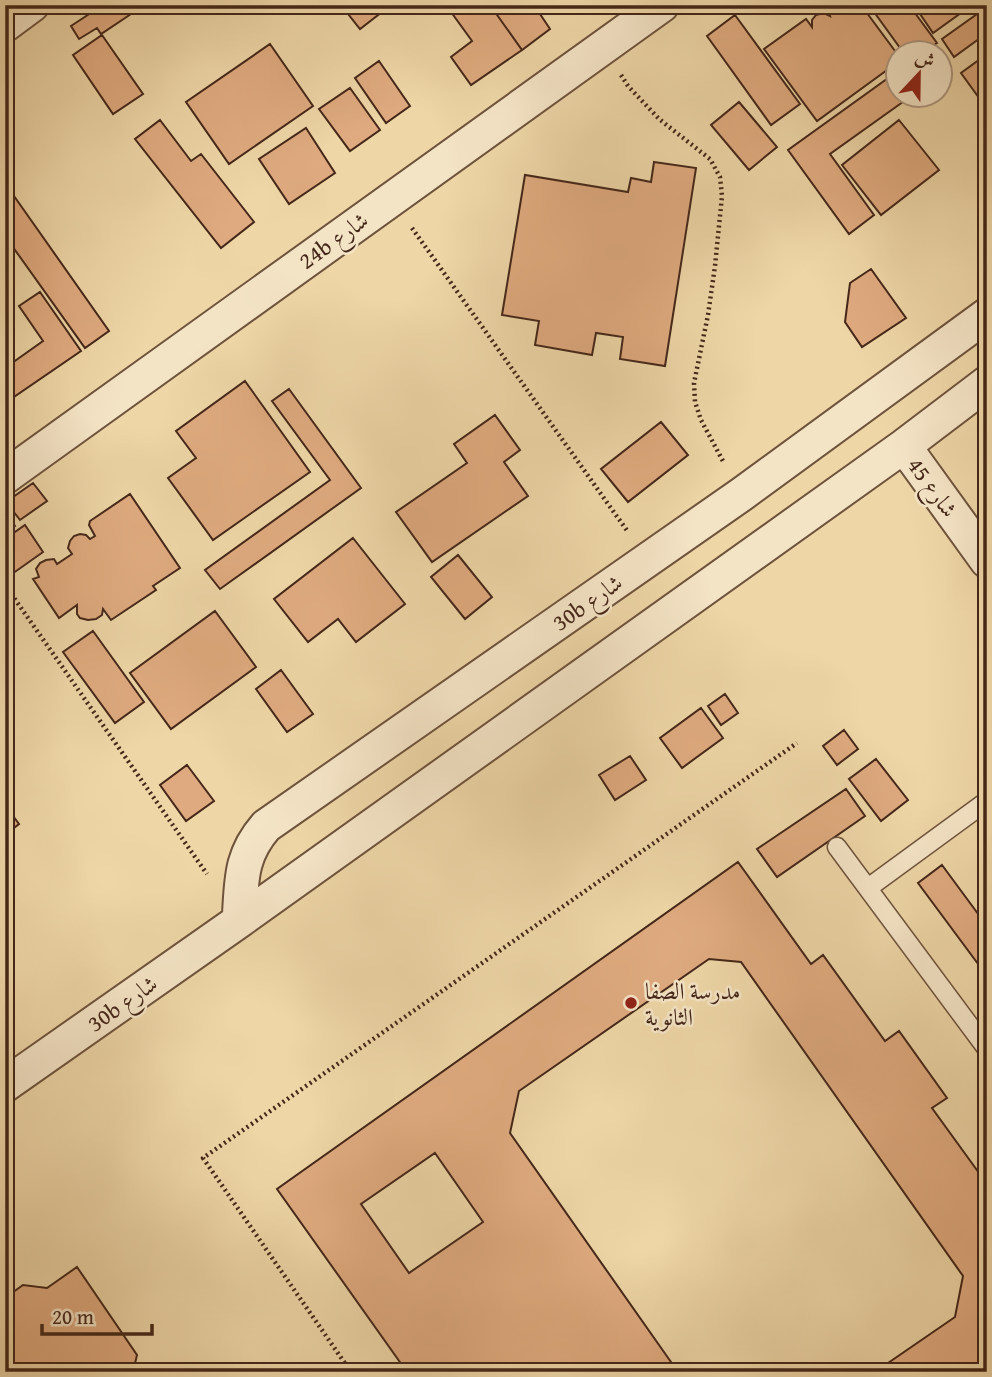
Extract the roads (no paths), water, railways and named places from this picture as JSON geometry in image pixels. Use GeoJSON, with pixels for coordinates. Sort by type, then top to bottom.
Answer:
{"type":"FeatureCollection","features":[{"type":"Feature","properties":{"kind":"street"},"geometry":{"type":"LineString","coordinates":[[5,24],[32,5]]}},
{"type":"Feature","properties":{"kind":"street","name":"24b شارع"},"geometry":{"type":"LineString","coordinates":[[5,477],[662,5]]}},
{"type":"Feature","properties":{"kind":"street","name":"30b شارع"},"geometry":{"type":"LineString","coordinates":[[239,921],[247,854],[254,839],[266,826],[742,494],[987,315]]}},
{"type":"Feature","properties":{"kind":"street","name":"30b شارع"},"geometry":{"type":"LineString","coordinates":[[5,1085],[904,446],[987,383]]}},
{"type":"Feature","properties":{"kind":"street","name":"شارع 45"},"geometry":{"type":"LineString","coordinates":[[904,446],[987,561]]}},
{"type":"Feature","properties":{"kind":"lane"},"geometry":{"type":"LineString","coordinates":[[868,888],[987,802]]}},
{"type":"Feature","properties":{"kind":"lane"},"geometry":{"type":"LineString","coordinates":[[837,847],[987,1049]]}},
{"type":"Feature","properties":{"kind":"place","name":"مدرسة الصفا الثانوية"},"geometry":{"type":"Point","coordinates":[631,1003]}}]}
